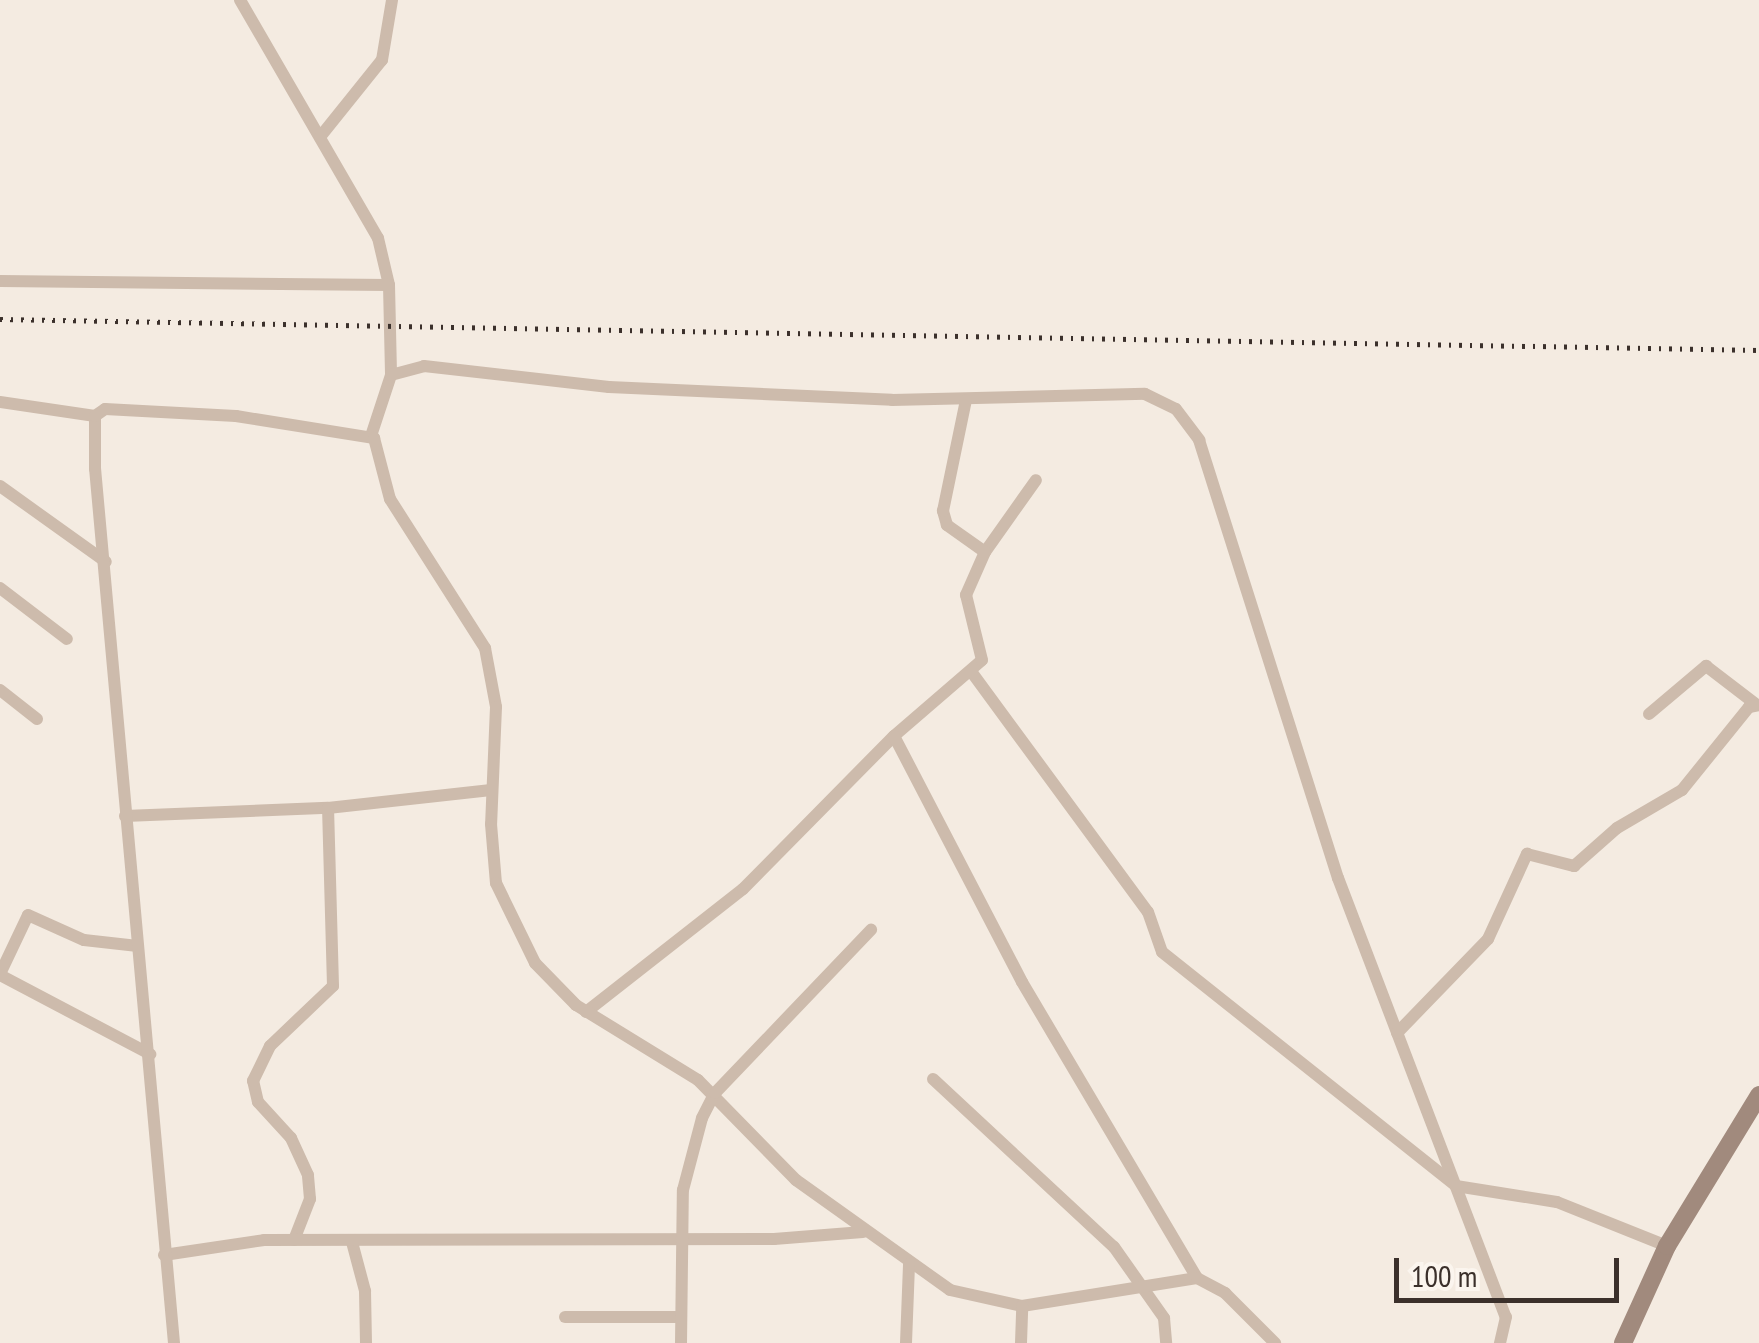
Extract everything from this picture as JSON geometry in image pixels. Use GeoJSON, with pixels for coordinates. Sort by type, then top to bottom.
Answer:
{"type":"FeatureCollection","features":[{"type":"Feature","properties":{"kind":"street"},"geometry":{"type":"LineString","coordinates":[[240,0],[378,238],[389,284],[391,376],[371,436],[390,498],[485,648],[496,707],[491,790],[495,872],[508,917],[546,978],[586,1012],[715,1093],[762,1150],[863,1232],[950,1290],[1022,1306],[1197,1278]]}},
{"type":"Feature","properties":{"kind":"street"},"geometry":{"type":"LineString","coordinates":[[320,137],[382,60],[392,0]]}},
{"type":"Feature","properties":{"kind":"street"},"geometry":{"type":"LineString","coordinates":[[0,281],[389,284]]}},
{"type":"Feature","properties":{"kind":"street"},"geometry":{"type":"LineString","coordinates":[[391,376],[406,367],[440,367],[609,387],[966,400],[1145,394],[1176,409],[1195,432],[1338,878],[1506,1316],[1500,1343]]}},
{"type":"Feature","properties":{"kind":"street"},"geometry":{"type":"LineString","coordinates":[[966,400],[943,516],[985,552]]}},
{"type":"Feature","properties":{"kind":"street"},"geometry":{"type":"LineString","coordinates":[[0,402],[95,416],[105,409],[156,409],[371,436]]}},
{"type":"Feature","properties":{"kind":"street"},"geometry":{"type":"LineString","coordinates":[[95,416],[126,816],[174,1343]]}},
{"type":"Feature","properties":{"kind":"street"},"geometry":{"type":"LineString","coordinates":[[586,1012],[743,890],[894,736],[973,674],[982,660],[967,587],[985,552],[1036,480]]}},
{"type":"Feature","properties":{"kind":"street"},"geometry":{"type":"LineString","coordinates":[[0,486],[106,562]]}},
{"type":"Feature","properties":{"kind":"street"},"geometry":{"type":"LineString","coordinates":[[0,588],[67,639]]}},
{"type":"Feature","properties":{"kind":"street"},"geometry":{"type":"LineString","coordinates":[[1397,1034],[1488,939],[1527,854],[1574,866],[1617,828],[1682,790],[1758,705],[1706,666],[1649,714]]}},
{"type":"Feature","properties":{"kind":"street"},"geometry":{"type":"LineString","coordinates":[[973,674],[1148,912],[1162,952],[1456,1186],[1557,1202],[1667,1246]]}},
{"type":"Feature","properties":{"kind":"street"},"geometry":{"type":"LineString","coordinates":[[0,690],[37,719]]}},
{"type":"Feature","properties":{"kind":"street"},"geometry":{"type":"LineString","coordinates":[[894,736],[1022,982],[1197,1278],[1225,1293],[1271,1341]]}},
{"type":"Feature","properties":{"kind":"street"},"geometry":{"type":"LineString","coordinates":[[126,816],[328,808],[491,790]]}},
{"type":"Feature","properties":{"kind":"street"},"geometry":{"type":"LineString","coordinates":[[294,1240],[308,1209],[308,1175],[291,1138],[258,1102],[253,1082],[270,1046],[333,986],[328,808]]}},
{"type":"Feature","properties":{"kind":"street"},"geometry":{"type":"LineString","coordinates":[[138,946],[84,940],[26,915],[0,974],[150,1054]]}},
{"type":"Feature","properties":{"kind":"street"},"geometry":{"type":"LineString","coordinates":[[681,1343],[681,1238],[691,1145],[715,1093],[871,930]]}},
{"type":"Feature","properties":{"kind":"street"},"geometry":{"type":"LineString","coordinates":[[933,1079],[1013,1160],[1104,1236],[1164,1318],[1166,1343]]}},
{"type":"Feature","properties":{"kind":"street"},"geometry":{"type":"LineString","coordinates":[[1622,1343],[1667,1246],[1759,1095]]}},
{"type":"Feature","properties":{"kind":"street"},"geometry":{"type":"LineString","coordinates":[[164,1255],[200,1244],[294,1240],[681,1238],[863,1232]]}},
{"type":"Feature","properties":{"kind":"street"},"geometry":{"type":"LineString","coordinates":[[352,1242],[365,1291],[366,1343]]}},
{"type":"Feature","properties":{"kind":"street"},"geometry":{"type":"LineString","coordinates":[[906,1343],[910,1264]]}},
{"type":"Feature","properties":{"kind":"street"},"geometry":{"type":"LineString","coordinates":[[1021,1343],[1022,1306]]}},
{"type":"Feature","properties":{"kind":"street"},"geometry":{"type":"LineString","coordinates":[[564,1318],[680,1317]]}},
{"type":"Feature","properties":{"kind":"railway"},"geometry":{"type":"LineString","coordinates":[[0,319],[1759,350]]}}]}
